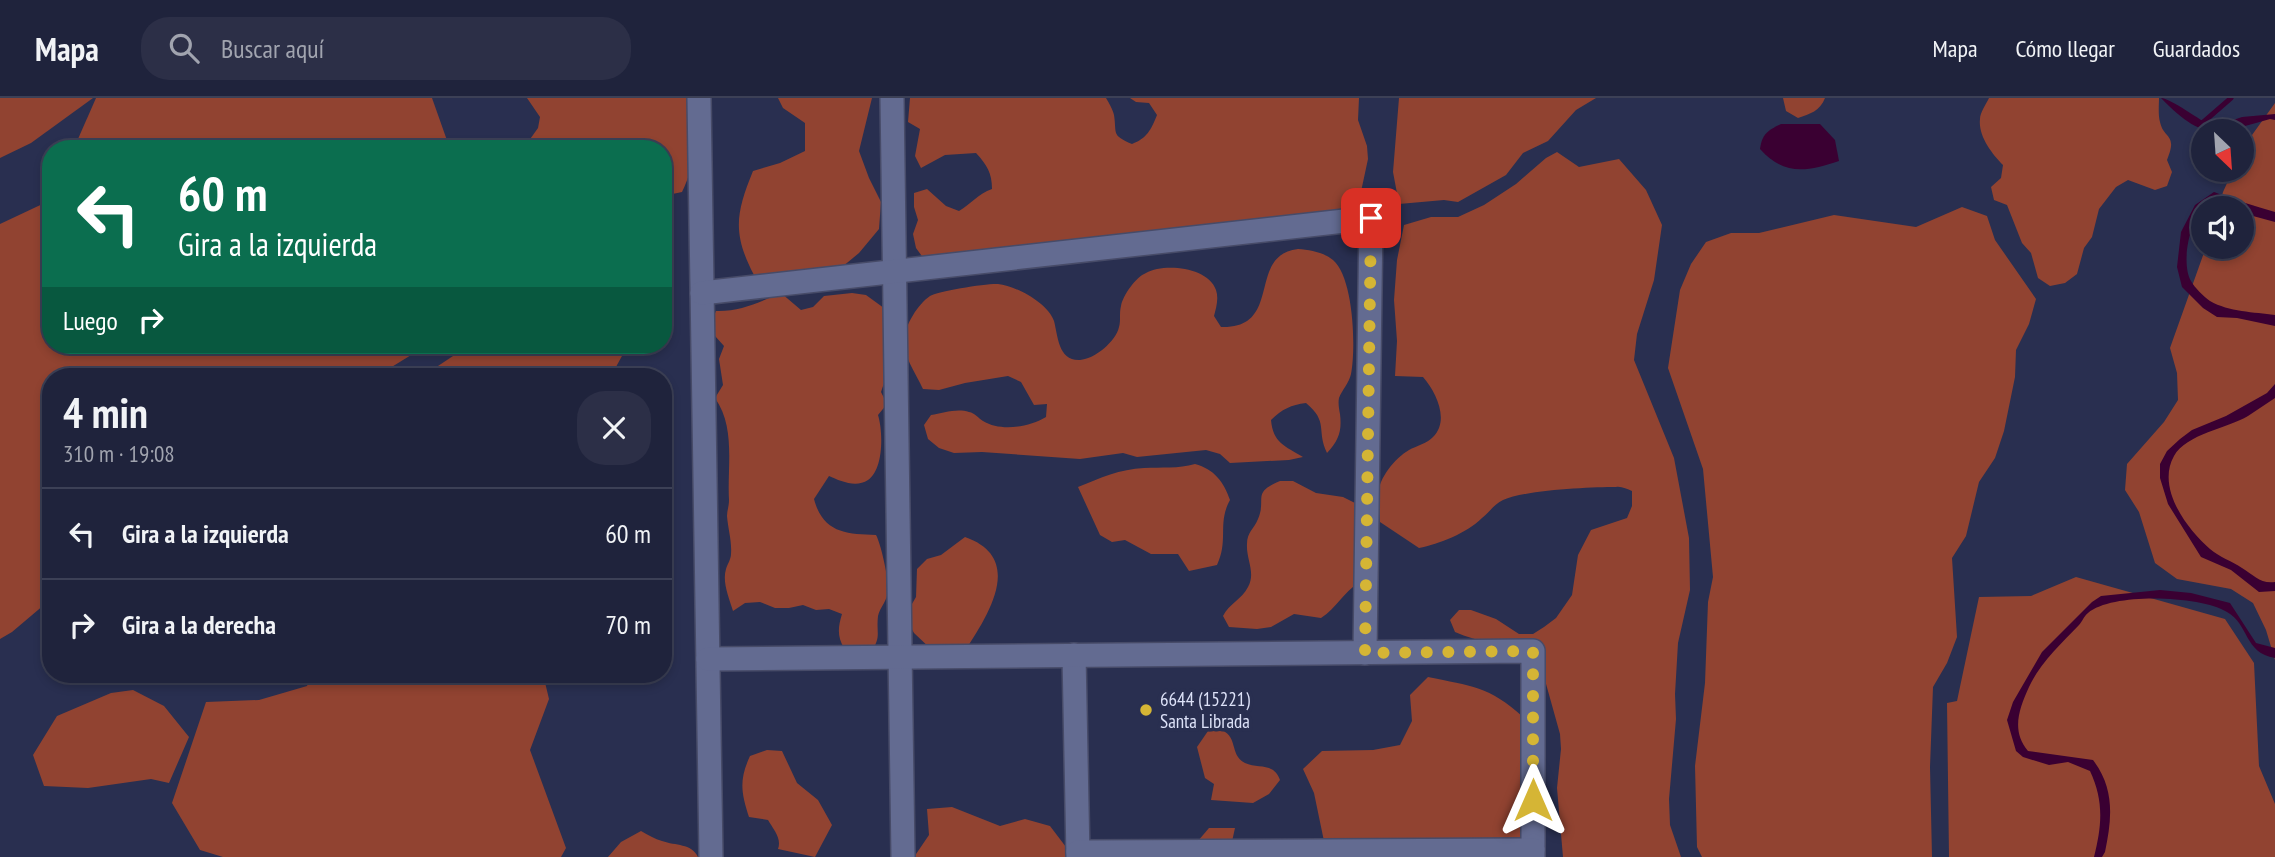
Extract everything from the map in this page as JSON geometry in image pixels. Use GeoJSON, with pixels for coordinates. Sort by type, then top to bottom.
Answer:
{"type":"FeatureCollection","features":[{"type":"Feature","properties":{"kind":"street"},"geometry":{"type":"LineString","coordinates":[[699,98],[710,857]]}},
{"type":"Feature","properties":{"kind":"street"},"geometry":{"type":"LineString","coordinates":[[892,98],[896,271],[898,657],[903,857]]}},
{"type":"Feature","properties":{"kind":"street"},"geometry":{"type":"LineString","coordinates":[[702,293],[1371,218],[1365,653]]}},
{"type":"Feature","properties":{"kind":"street"},"geometry":{"type":"LineString","coordinates":[[708,659],[1074,655],[1533,651],[1533,853],[1078,855],[1074,655]]}},
{"type":"Feature","properties":{"kind":"shaded area"},"geometry":{"type":"Polygon","coordinates":[[[0,98],[93,98],[31,143],[0,158],[0,98]]]}},
{"type":"Feature","properties":{"kind":"shaded area"},"geometry":{"type":"Polygon","coordinates":[[[96,98],[432,98],[447,140],[78,140],[96,98]]]}},
{"type":"Feature","properties":{"kind":"shaded area"},"geometry":{"type":"Polygon","coordinates":[[[527,98],[692,98],[692,158],[682,192],[672,194],[672,140],[529,140],[538,128],[540,117],[527,98]]]}},
{"type":"Feature","properties":{"kind":"shaded area"},"geometry":{"type":"Polygon","coordinates":[[[778,98],[872,98],[859,151],[881,202],[879,229],[859,253],[836,272],[781,283],[754,275],[742,247],[739,223],[743,199],[753,171],[780,163],[805,151],[805,123],[783,108],[778,98]]]}},
{"type":"Feature","properties":{"kind":"shaded area"},"geometry":{"type":"Polygon","coordinates":[[[910,98],[1106,98],[1113,113],[1116,133],[1132,144],[1148,133],[1157,115],[1149,103],[1136,102],[1130,98],[1359,98],[1358,120],[1367,146],[1368,159],[1359,201],[1350,211],[1048,242],[1024,255],[924,259],[916,248],[913,234],[918,220],[914,193],[927,189],[946,206],[959,211],[992,189],[992,183],[988,170],[976,153],[945,155],[921,168],[915,156],[920,129],[908,122],[910,98]]]}},
{"type":"Feature","properties":{"kind":"shaded area"},"geometry":{"type":"Polygon","coordinates":[[[1399,98],[1596,98],[1576,110],[1548,141],[1523,153],[1506,175],[1458,202],[1444,200],[1399,204],[1393,172],[1399,98]]]}},
{"type":"Feature","properties":{"kind":"shaded area"},"geometry":{"type":"Polygon","coordinates":[[[1783,98],[1825,98],[1817,109],[1798,118],[1786,111],[1783,98]]]}},
{"type":"Feature","properties":{"kind":"shaded area"},"geometry":{"type":"Polygon","coordinates":[[[1989,98],[2159,98],[2160,122],[2171,141],[2167,160],[2172,172],[2167,186],[2155,190],[2128,180],[2116,187],[2099,209],[2092,237],[2084,248],[2077,274],[2065,283],[2050,286],[2038,278],[2031,253],[2022,243],[2007,205],[1994,200],[1991,187],[2001,178],[2003,165],[1990,150],[1981,132],[1980,117],[1989,98]]]}},
{"type":"Feature","properties":{"kind":"shaded area"},"geometry":{"type":"Polygon","coordinates":[[[2161,98],[2200,119],[2191,119],[2191,124],[2161,98]]]}},
{"type":"Feature","properties":{"kind":"shaded area"},"geometry":{"type":"Polygon","coordinates":[[[2275,103],[2275,660],[2266,630],[2253,603],[2231,589],[2177,579],[2155,563],[2139,512],[2125,490],[2127,464],[2164,422],[2178,400],[2177,373],[2170,348],[2202,259],[2254,259],[2254,196],[2222,196],[2228,182],[2254,182],[2254,132],[2275,103]]]}},
{"type":"Feature","properties":{"kind":"shaded area"},"geometry":{"type":"Polygon","coordinates":[[[2275,114],[2275,120],[2254,123],[2254,119],[2236,119],[2275,114]]]}},
{"type":"Feature","properties":{"kind":"shaded area"},"geometry":{"type":"Polygon","coordinates":[[[1781,124],[1820,124],[1835,140],[1839,161],[1797,169],[1788,168],[1769,158],[1760,149],[1762,140],[1766,133],[1781,124]]]}},
{"type":"Feature","properties":{"kind":"shaded area"},"geometry":{"type":"Polygon","coordinates":[[[1557,152],[1579,167],[1619,159],[1646,190],[1662,225],[1654,280],[1637,334],[1634,360],[1674,458],[1689,538],[1690,590],[1678,643],[1676,719],[1669,799],[1670,825],[1681,857],[1563,857],[1557,788],[1560,734],[1536,648],[1495,644],[1465,636],[1455,632],[1450,620],[1459,610],[1471,610],[1496,619],[1519,634],[1533,634],[1544,627],[1556,618],[1572,595],[1578,555],[1591,530],[1627,518],[1632,506],[1632,491],[1620,487],[1590,488],[1542,491],[1513,497],[1500,502],[1461,533],[1419,548],[1380,522],[1378,494],[1385,475],[1393,463],[1409,450],[1431,439],[1438,430],[1441,414],[1436,398],[1423,377],[1395,376],[1397,341],[1394,300],[1397,260],[1404,225],[1431,217],[1458,217],[1484,205],[1557,152]]]}},
{"type":"Feature","properties":{"kind":"shaded area"},"geometry":{"type":"Polygon","coordinates":[[[2214,192],[2226,196],[2208,196],[2214,192]]]}},
{"type":"Feature","properties":{"kind":"shaded area"},"geometry":{"type":"Polygon","coordinates":[[[42,204],[42,354],[413,354],[390,368],[42,368],[42,607],[0,639],[0,224],[42,204]]]}},
{"type":"Feature","properties":{"kind":"shaded area"},"geometry":{"type":"Polygon","coordinates":[[[2254,205],[2275,212],[2275,222],[2254,216],[2254,205]]]}},
{"type":"Feature","properties":{"kind":"shaded area"},"geometry":{"type":"Polygon","coordinates":[[[1962,207],[1987,216],[1995,240],[2036,299],[2029,324],[2016,350],[2015,377],[2004,431],[1995,458],[1979,482],[1966,536],[1952,558],[1957,637],[1947,663],[1933,687],[1930,767],[1932,857],[1702,857],[1697,847],[1695,766],[1705,683],[1708,602],[1713,577],[1703,469],[1668,368],[1680,290],[1691,264],[1706,242],[1731,233],[1759,233],[1834,215],[1916,227],[1962,207]]]}},
{"type":"Feature","properties":{"kind":"shaded area"},"geometry":{"type":"Polygon","coordinates":[[[2191,213],[2188,274],[2205,297],[2217,305],[2275,315],[2275,326],[2217,317],[2203,308],[2182,287],[2177,267],[2181,232],[2191,213]]]}},
{"type":"Feature","properties":{"kind":"shaded area"},"geometry":{"type":"Polygon","coordinates":[[[1298,249],[1321,253],[1333,260],[1345,282],[1352,314],[1353,363],[1349,380],[1339,398],[1339,435],[1327,453],[1320,421],[1306,403],[1287,408],[1271,420],[1277,439],[1303,457],[1289,460],[1230,463],[1220,454],[1206,450],[1137,457],[1123,453],[1080,459],[982,452],[954,453],[939,448],[928,439],[924,425],[931,415],[964,411],[973,413],[990,424],[1015,427],[1046,417],[1047,404],[1034,405],[1021,382],[1008,376],[939,390],[923,389],[908,359],[904,340],[913,315],[930,296],[985,285],[998,284],[1014,288],[1030,296],[1051,314],[1063,352],[1080,360],[1098,353],[1114,338],[1119,327],[1124,297],[1142,275],[1163,268],[1174,268],[1204,276],[1216,290],[1214,316],[1221,327],[1240,324],[1252,316],[1259,305],[1273,264],[1282,254],[1298,249]]]}},
{"type":"Feature","properties":{"kind":"shaded area"},"geometry":{"type":"Polygon","coordinates":[[[781,293],[801,310],[813,307],[824,296],[852,293],[866,295],[888,311],[891,362],[881,392],[887,404],[878,415],[881,440],[877,467],[868,480],[858,483],[848,483],[829,476],[814,499],[823,519],[830,525],[855,534],[876,535],[878,540],[888,590],[878,616],[877,639],[870,653],[844,648],[839,631],[842,614],[803,605],[775,608],[760,602],[745,603],[733,611],[726,590],[725,574],[731,549],[727,516],[729,448],[726,422],[715,398],[723,385],[719,359],[724,346],[715,336],[711,323],[716,311],[741,308],[781,293]]]}},
{"type":"Feature","properties":{"kind":"shaded area"},"geometry":{"type":"Polygon","coordinates":[[[456,354],[623,354],[615,368],[435,368],[456,354]]]}},
{"type":"Feature","properties":{"kind":"shaded area"},"geometry":{"type":"Polygon","coordinates":[[[2275,384],[2275,398],[2248,416],[2188,442],[2174,456],[2169,468],[2171,494],[2184,519],[2201,541],[2257,578],[2265,582],[2275,582],[2275,591],[2259,592],[2231,570],[2201,557],[2168,504],[2160,478],[2160,464],[2167,451],[2192,430],[2226,416],[2267,393],[2275,384]]]}},
{"type":"Feature","properties":{"kind":"shaded area"},"geometry":{"type":"Polygon","coordinates":[[[1195,464],[1208,469],[1217,477],[1230,500],[1224,517],[1222,547],[1217,565],[1189,571],[1178,554],[1151,554],[1125,540],[1112,542],[1100,535],[1078,487],[1127,470],[1195,464]]]}},
{"type":"Feature","properties":{"kind":"shaded area"},"geometry":{"type":"Polygon","coordinates":[[[1280,481],[1293,481],[1316,493],[1343,497],[1355,503],[1362,515],[1360,582],[1321,618],[1294,614],[1271,627],[1229,627],[1223,616],[1250,582],[1247,550],[1249,533],[1258,519],[1263,493],[1280,481]]]}},
{"type":"Feature","properties":{"kind":"shaded area"},"geometry":{"type":"Polygon","coordinates":[[[965,537],[983,546],[994,558],[998,573],[996,588],[984,621],[965,651],[933,651],[914,633],[908,622],[909,609],[916,597],[917,569],[927,559],[941,555],[965,537]]]}},
{"type":"Feature","properties":{"kind":"shaded area"},"geometry":{"type":"Polygon","coordinates":[[[2076,577],[2225,619],[2254,663],[2259,766],[2275,804],[2275,857],[1949,857],[1947,703],[1957,701],[1979,597],[2031,596],[2076,577]]]}},
{"type":"Feature","properties":{"kind":"shaded area"},"geometry":{"type":"Polygon","coordinates":[[[2160,590],[2191,593],[2230,603],[2256,643],[2275,648],[2275,658],[2265,655],[2252,644],[2234,617],[2198,602],[2136,599],[2100,606],[2087,614],[2034,678],[2022,703],[2018,728],[2028,751],[2093,760],[2100,771],[2108,793],[2110,816],[2105,852],[2102,857],[2094,857],[2099,834],[2100,803],[2090,771],[2068,762],[2049,765],[2023,757],[2016,751],[2007,720],[2013,702],[2042,652],[2092,602],[2101,596],[2160,590]]]}},
{"type":"Feature","properties":{"kind":"shaded area"},"geometry":{"type":"Polygon","coordinates":[[[1428,677],[1468,685],[1489,693],[1523,717],[1525,819],[1520,845],[1325,846],[1314,793],[1303,769],[1322,751],[1373,750],[1400,745],[1412,721],[1410,695],[1428,677]]]}},
{"type":"Feature","properties":{"kind":"shaded area"},"geometry":{"type":"Polygon","coordinates":[[[308,683],[545,683],[549,699],[530,750],[566,848],[561,857],[223,857],[200,850],[172,803],[206,702],[259,700],[307,686],[308,683]]]}},
{"type":"Feature","properties":{"kind":"shaded area"},"geometry":{"type":"Polygon","coordinates":[[[133,690],[164,706],[189,737],[169,783],[151,779],[88,788],[44,786],[33,755],[57,716],[111,693],[133,690]]]}},
{"type":"Feature","properties":{"kind":"shaded area"},"geometry":{"type":"Polygon","coordinates":[[[1218,729],[1229,736],[1237,755],[1245,763],[1270,768],[1277,774],[1280,780],[1269,794],[1253,803],[1211,800],[1214,784],[1205,778],[1197,747],[1208,731],[1218,729]]]}},
{"type":"Feature","properties":{"kind":"shaded area"},"geometry":{"type":"Polygon","coordinates":[[[767,750],[782,751],[797,783],[818,800],[832,825],[815,857],[778,849],[778,837],[768,820],[749,817],[743,793],[744,772],[750,756],[767,750]]]}},
{"type":"Feature","properties":{"kind":"shaded area"},"geometry":{"type":"Polygon","coordinates":[[[952,807],[1000,826],[1025,819],[1050,826],[1066,847],[1065,857],[914,857],[929,835],[927,809],[952,807]]]}},
{"type":"Feature","properties":{"kind":"shaded area"},"geometry":{"type":"Polygon","coordinates":[[[1209,828],[1235,828],[1229,855],[1192,848],[1209,828]]]}},
{"type":"Feature","properties":{"kind":"shaded area"},"geometry":{"type":"Polygon","coordinates":[[[641,831],[659,840],[687,847],[698,857],[608,857],[621,842],[641,831]]]}},
{"type":"Feature","properties":{"kind":"waterway"},"geometry":{"type":"LineString","coordinates":[[2207,119],[2231,98]]}},
{"type":"Feature","properties":{"kind":"place","name":"6644 (15221) Santa Librada"},"geometry":{"type":"Point","coordinates":[1146,710]}},
{"type":"Feature","properties":{"kind":"route"},"geometry":{"type":"LineString","coordinates":[[1371,218],[1365,653],[1533,651],[1533,800]]}}]}
